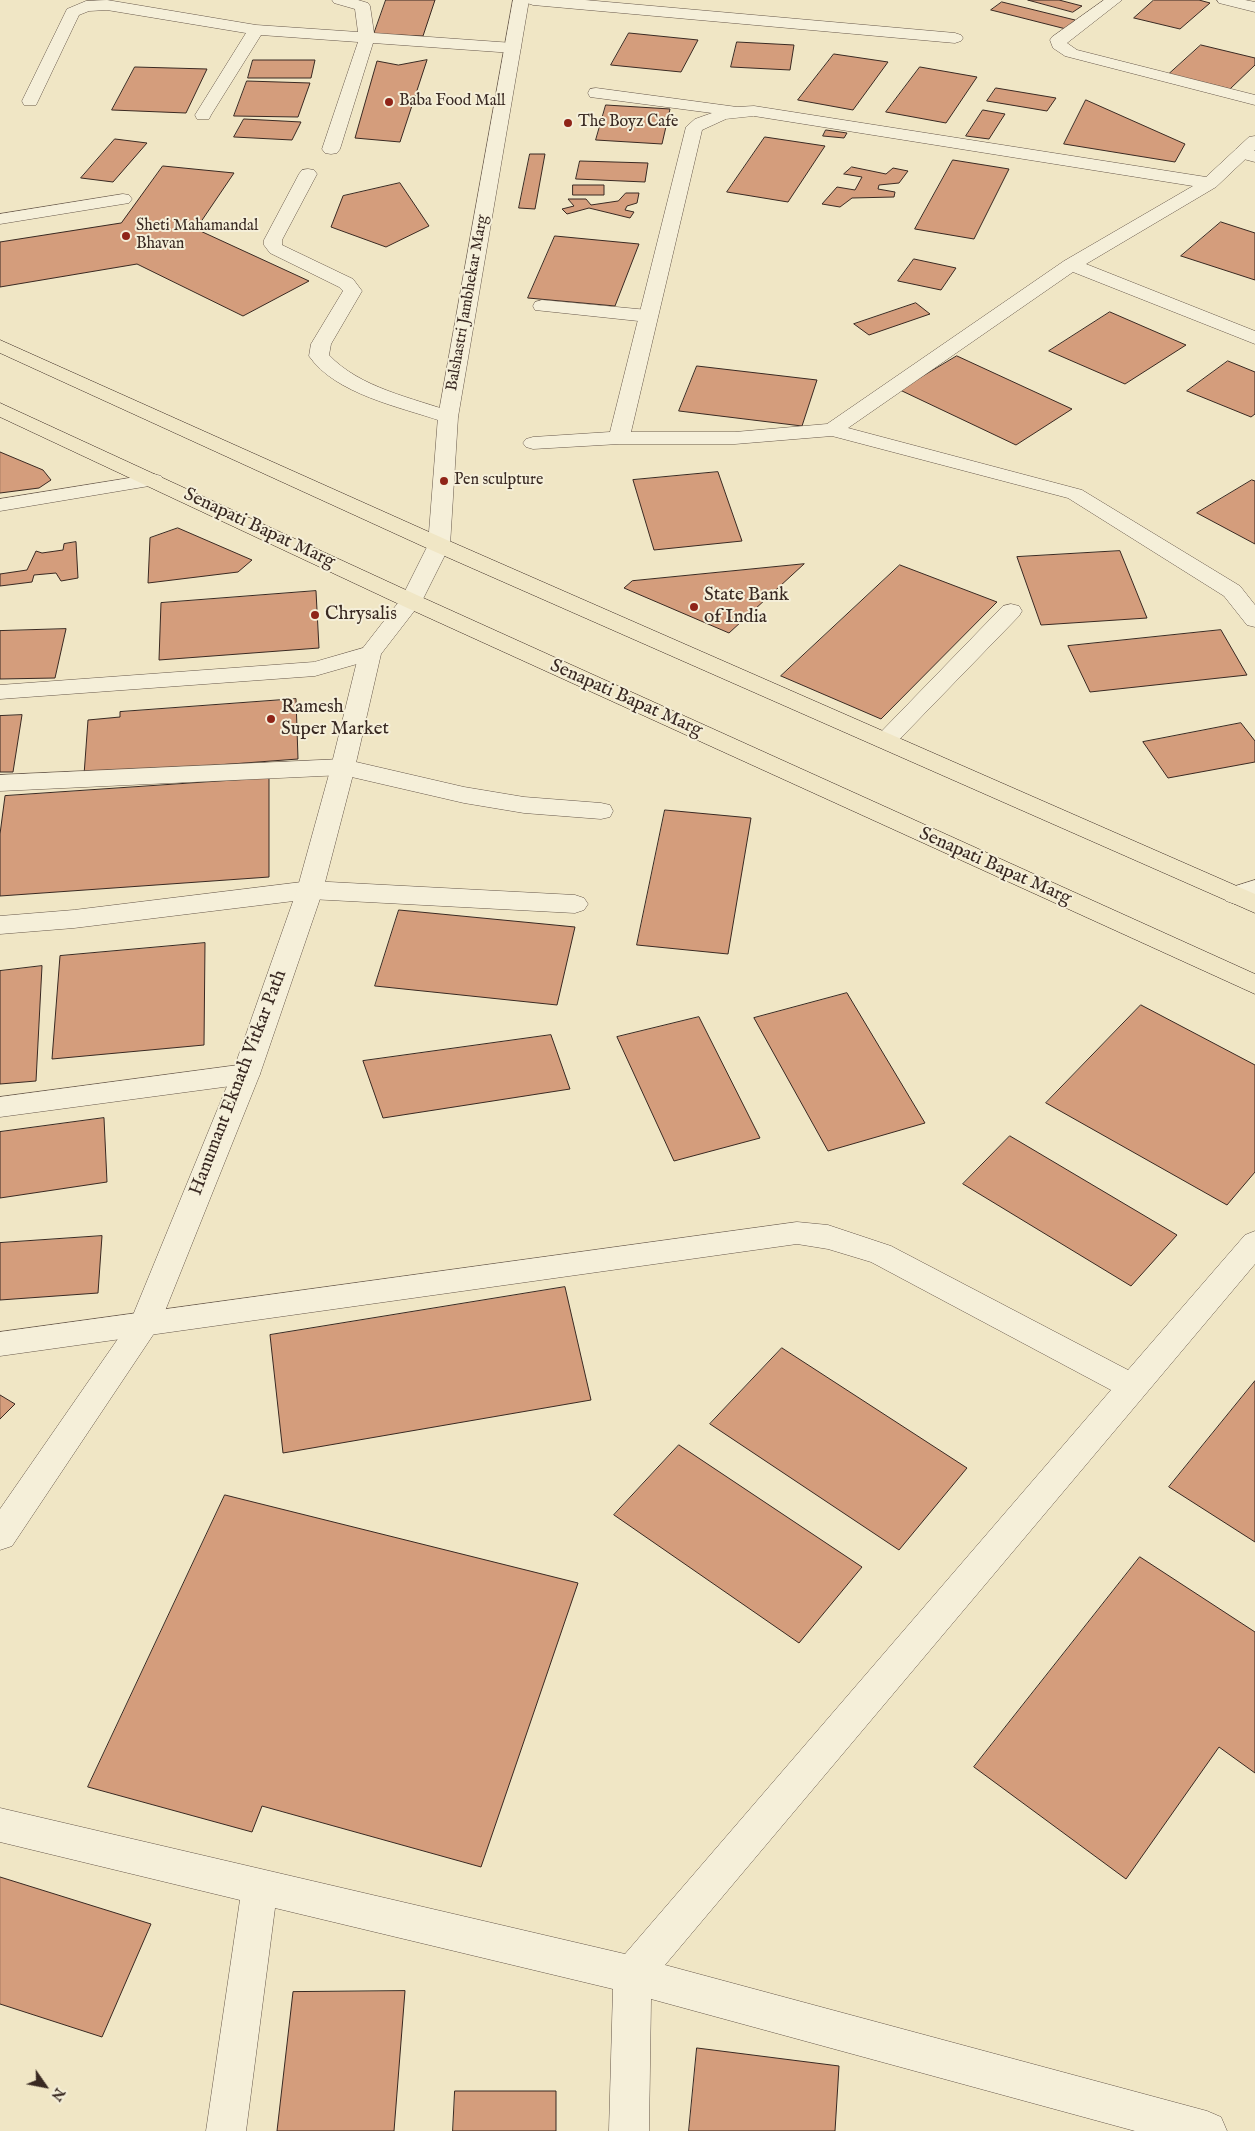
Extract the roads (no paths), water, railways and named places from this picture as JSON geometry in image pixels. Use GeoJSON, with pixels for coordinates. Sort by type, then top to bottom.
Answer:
{"type":"FeatureCollection","features":[{"type":"Feature","properties":{"kind":"main road"},"geometry":{"type":"LineString","coordinates":[[0,346],[439,545],[885,741],[1248,896]]}},
{"type":"Feature","properties":{"kind":"main road","name":"Senapati Bapat Marg"},"geometry":{"type":"LineString","coordinates":[[0,409],[411,601],[1255,985]]}},
{"type":"Feature","properties":{"kind":"street"},"geometry":{"type":"LineString","coordinates":[[155,13],[178,0]]}},
{"type":"Feature","properties":{"kind":"street"},"geometry":{"type":"LineString","coordinates":[[331,150],[368,38],[362,6],[340,0]]}},
{"type":"Feature","properties":{"kind":"street","name":"Balshastri Jambhekar Marg"},"geometry":{"type":"LineString","coordinates":[[411,601],[439,545],[448,417],[521,0]]}},
{"type":"Feature","properties":{"kind":"street"},"geometry":{"type":"LineString","coordinates":[[533,0],[955,38]]}},
{"type":"Feature","properties":{"kind":"street"},"geometry":{"type":"LineString","coordinates":[[1114,0],[1058,40],[1059,46],[1071,54],[1255,100]]}},
{"type":"Feature","properties":{"kind":"street"},"geometry":{"type":"LineString","coordinates":[[1225,0],[1255,7]]}},
{"type":"Feature","properties":{"kind":"street"},"geometry":{"type":"LineString","coordinates":[[30,101],[72,12],[86,6],[107,5],[256,30],[512,48]]}},
{"type":"Feature","properties":{"kind":"street"},"geometry":{"type":"LineString","coordinates":[[203,115],[256,30]]}},
{"type":"Feature","properties":{"kind":"street"},"geometry":{"type":"LineString","coordinates":[[596,92],[739,112]]}},
{"type":"Feature","properties":{"kind":"street"},"geometry":{"type":"LineString","coordinates":[[619,438],[694,127],[722,114],[754,111],[1210,183]]}},
{"type":"Feature","properties":{"kind":"street"},"geometry":{"type":"LineString","coordinates":[[832,430],[1071,265],[1210,183],[1248,155],[1255,141]]}},
{"type":"Feature","properties":{"kind":"street"},"geometry":{"type":"LineString","coordinates":[[308,174],[273,240],[273,245],[276,249],[346,284],[353,292],[321,344],[319,356],[326,365],[341,377],[448,417]]}},
{"type":"Feature","properties":{"kind":"street"},"geometry":{"type":"LineString","coordinates":[[0,219],[123,199]]}},
{"type":"Feature","properties":{"kind":"street"},"geometry":{"type":"LineString","coordinates":[[1071,265],[1255,338]]}},
{"type":"Feature","properties":{"kind":"street"},"geometry":{"type":"LineString","coordinates":[[542,306],[648,316]]}},
{"type":"Feature","properties":{"kind":"street"},"geometry":{"type":"LineString","coordinates":[[532,443],[619,438],[735,438],[832,430],[1075,494],[1232,591],[1255,620]]}},
{"type":"Feature","properties":{"kind":"street"},"geometry":{"type":"LineString","coordinates":[[0,505],[154,480]]}},
{"type":"Feature","properties":{"kind":"street","name":"Hanumant Eknath Vitkar Path"},"geometry":{"type":"LineString","coordinates":[[0,1536],[144,1326],[246,1074],[310,890],[343,767],[370,653],[411,601]]}},
{"type":"Feature","properties":{"kind":"street"},"geometry":{"type":"LineString","coordinates":[[885,741],[1011,611]]}},
{"type":"Feature","properties":{"kind":"street"},"geometry":{"type":"LineString","coordinates":[[0,692],[315,669],[370,653]]}},
{"type":"Feature","properties":{"kind":"street"},"geometry":{"type":"LineString","coordinates":[[0,783],[343,767],[464,795],[524,805],[601,811]]}},
{"type":"Feature","properties":{"kind":"street"},"geometry":{"type":"LineString","coordinates":[[0,925],[74,919],[310,890],[575,904]]}},
{"type":"Feature","properties":{"kind":"street"},"geometry":{"type":"LineString","coordinates":[[0,1107],[246,1074]]}},
{"type":"Feature","properties":{"kind":"street"},"geometry":{"type":"LineString","coordinates":[[0,1344],[144,1326],[797,1233],[828,1237],[881,1254],[1132,1387]]}},
{"type":"Feature","properties":{"kind":"street"},"geometry":{"type":"LineString","coordinates":[[629,2131],[632,1975],[1255,1243]]}},
{"type":"Feature","properties":{"kind":"street"},"geometry":{"type":"LineString","coordinates":[[0,1825],[632,1975],[1207,2131]]}},
{"type":"Feature","properties":{"kind":"street"},"geometry":{"type":"LineString","coordinates":[[226,2131],[260,1886]]}},
{"type":"Feature","properties":{"kind":"place","name":"Baba Food Mall"},"geometry":{"type":"Point","coordinates":[389,102]}},
{"type":"Feature","properties":{"kind":"place","name":"The Boyz Cafe"},"geometry":{"type":"Point","coordinates":[568,123]}},
{"type":"Feature","properties":{"kind":"place","name":"Sheti Mahamandal Bhavan"},"geometry":{"type":"Point","coordinates":[126,236]}},
{"type":"Feature","properties":{"kind":"place","name":"Pen sculpture"},"geometry":{"type":"Point","coordinates":[444,481]}},
{"type":"Feature","properties":{"kind":"place","name":"State Bank of India"},"geometry":{"type":"Point","coordinates":[694,607]}},
{"type":"Feature","properties":{"kind":"place","name":"Chrysalis"},"geometry":{"type":"Point","coordinates":[315,615]}},
{"type":"Feature","properties":{"kind":"place","name":"Ramesh Super Market"},"geometry":{"type":"Point","coordinates":[271,719]}}]}
